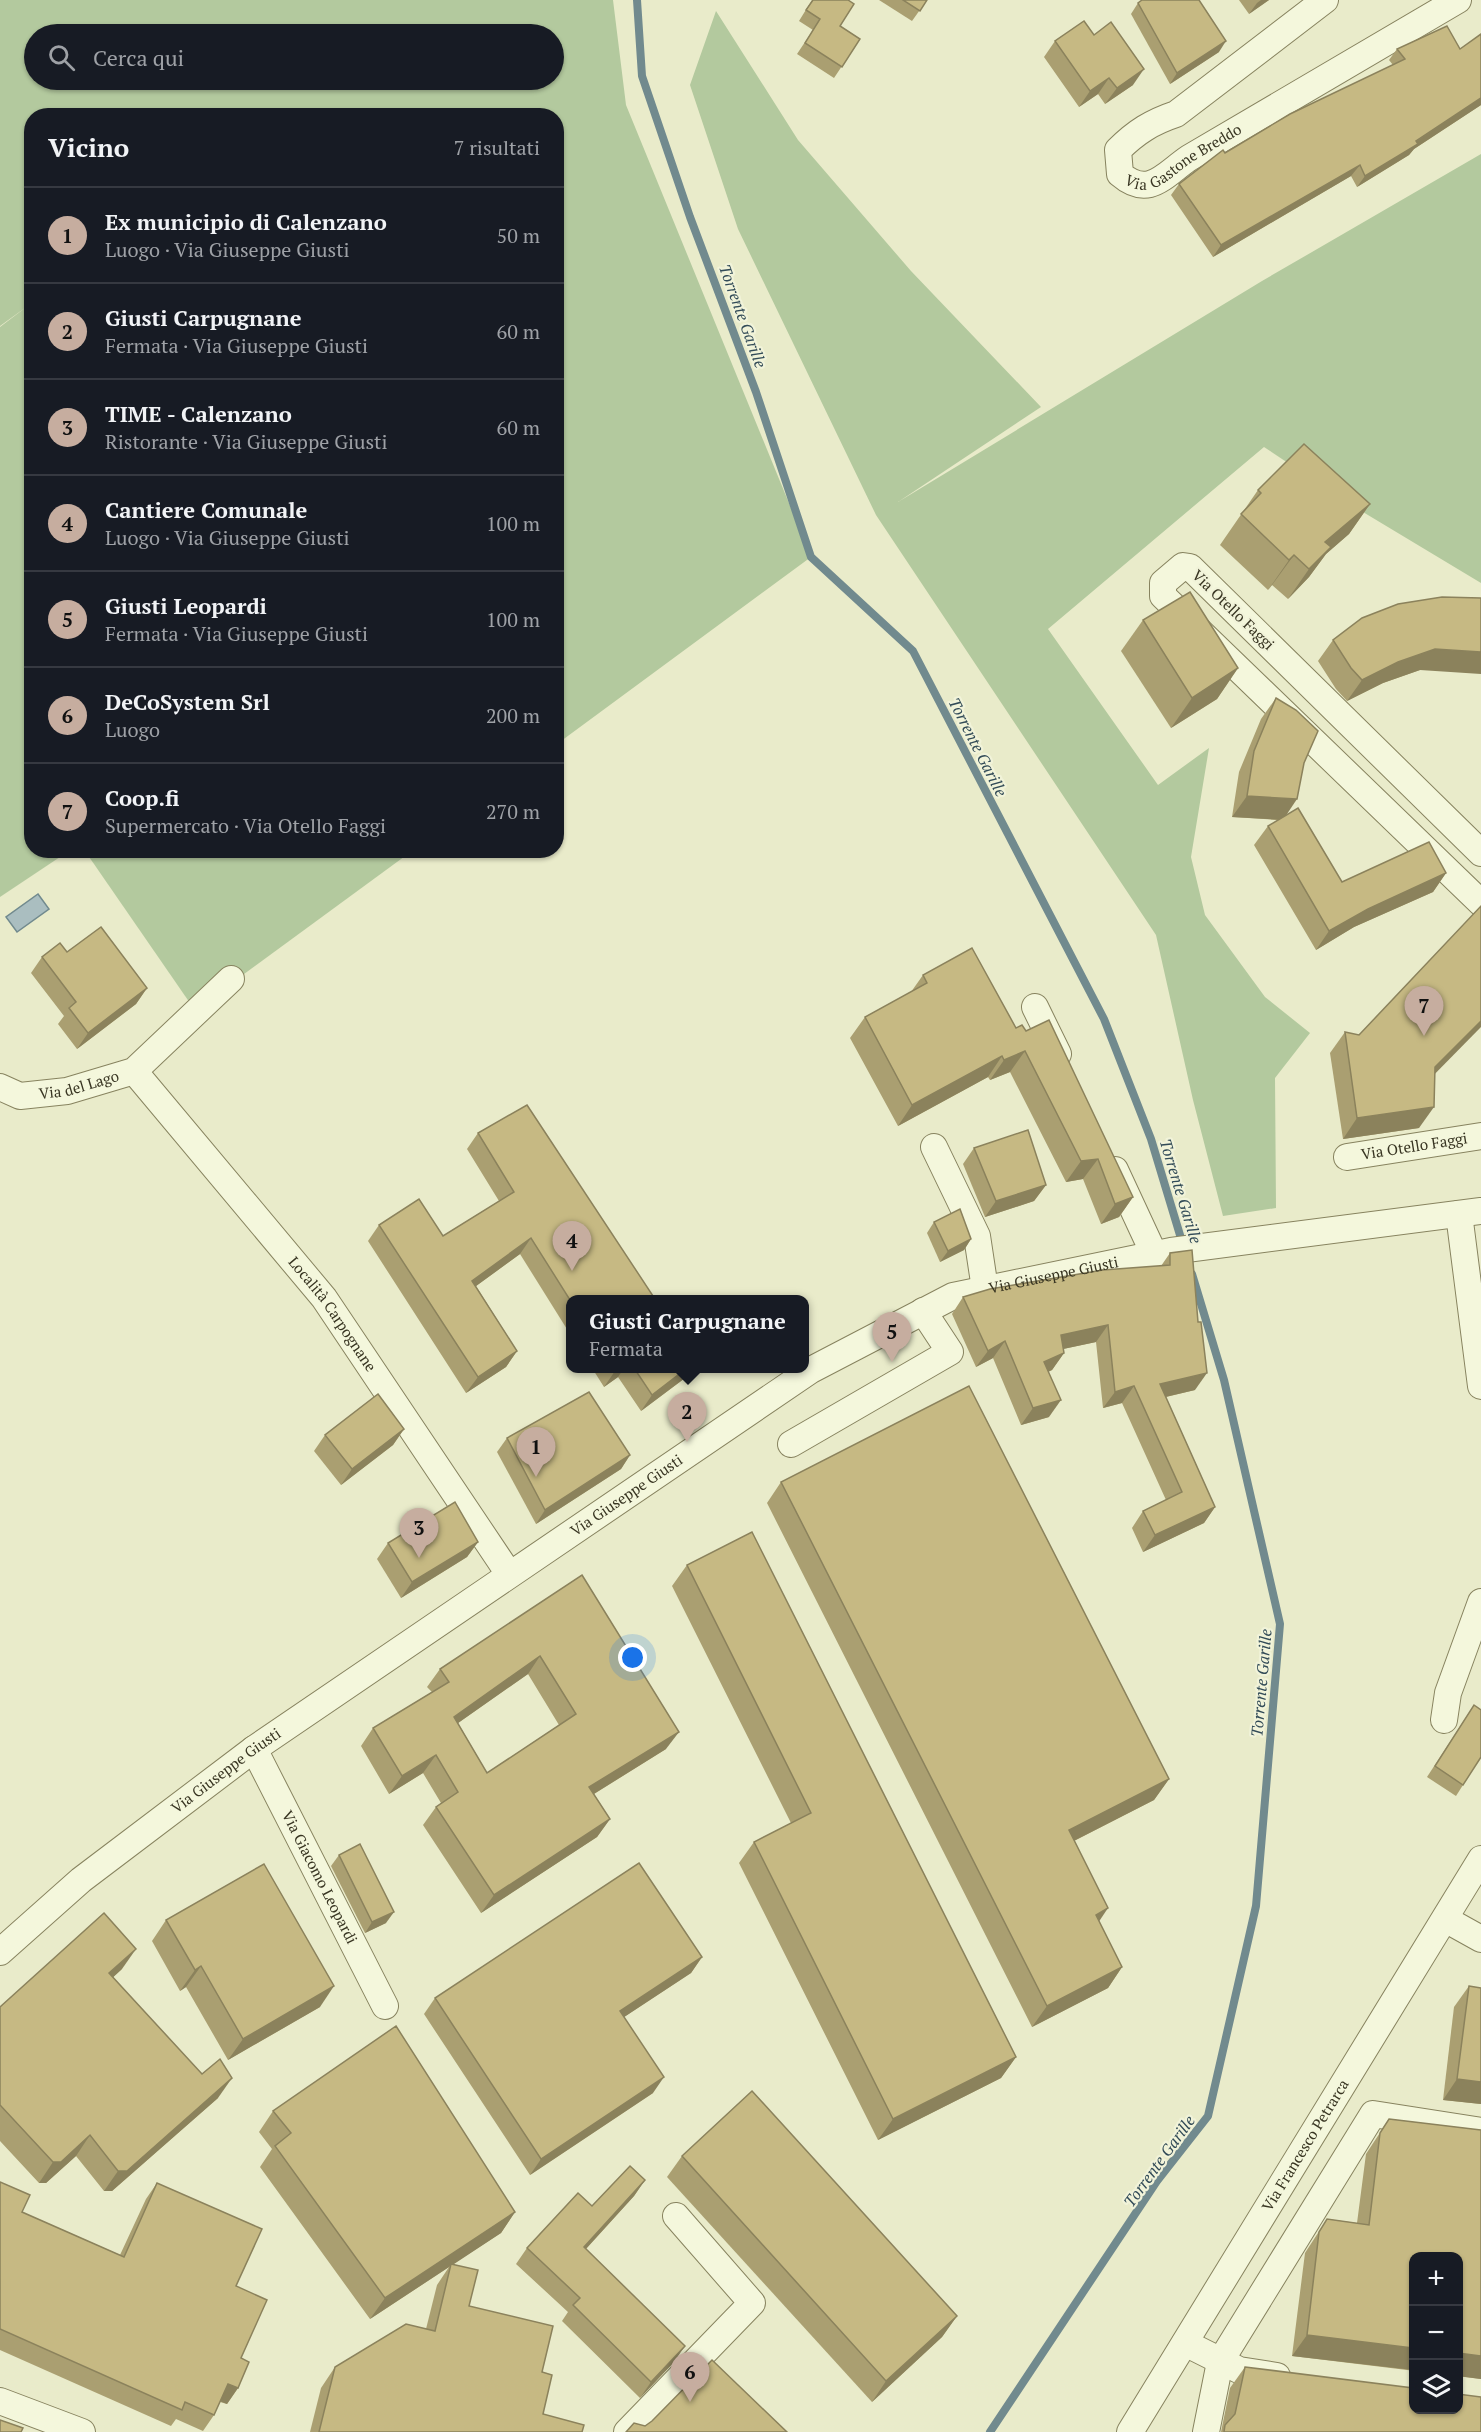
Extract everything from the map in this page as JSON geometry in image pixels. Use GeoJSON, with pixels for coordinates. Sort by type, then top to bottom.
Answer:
{"type":"FeatureCollection","features":[{"type":"Feature","properties":{"kind":"street","name":"Via Gastone Breddo"},"geometry":{"type":"LineString","coordinates":[[1325,0],[1176,114],[1153,121],[1132,137],[1118,150],[1120,174],[1129,182],[1143,186],[1156,183],[1189,158],[1458,0]]}},
{"type":"Feature","properties":{"kind":"street","name":"Via Otello Faggi"},"geometry":{"type":"LineString","coordinates":[[1476,887],[1163,596],[1163,583],[1182,566],[1190,567],[1481,853]]}},
{"type":"Feature","properties":{"kind":"street","name":"Via del Lago"},"geometry":{"type":"LineString","coordinates":[[0,1087],[20,1096],[67,1090],[134,1071],[231,980]]}},
{"type":"Feature","properties":{"kind":"street"},"geometry":{"type":"LineString","coordinates":[[1035,1007],[1066,1071]]}},
{"type":"Feature","properties":{"kind":"street","name":"Località Carpognane"},"geometry":{"type":"LineString","coordinates":[[134,1071],[324,1298],[509,1574]]}},
{"type":"Feature","properties":{"kind":"street","name":"Via Otello Faggi"},"geometry":{"type":"LineString","coordinates":[[1347,1157],[1481,1136]]}},
{"type":"Feature","properties":{"kind":"street"},"geometry":{"type":"LineString","coordinates":[[1103,1145],[1163,1253]]}},
{"type":"Feature","properties":{"kind":"street"},"geometry":{"type":"LineString","coordinates":[[934,1147],[977,1236],[985,1289]]}},
{"type":"Feature","properties":{"kind":"street"},"geometry":{"type":"LineString","coordinates":[[1470,1213],[1481,1386]]}},
{"type":"Feature","properties":{"kind":"street","name":"Via Giuseppe Giusti"},"geometry":{"type":"LineString","coordinates":[[809,1371],[953,1296],[1163,1253],[1470,1213]]}},
{"type":"Feature","properties":{"kind":"street"},"geometry":{"type":"LineString","coordinates":[[791,1444],[950,1352],[923,1311]]}},
{"type":"Feature","properties":{"kind":"street","name":"Via Giuseppe Giusti"},"geometry":{"type":"LineString","coordinates":[[0,1952],[81,1880],[254,1749],[807,1373]]}},
{"type":"Feature","properties":{"kind":"street"},"geometry":{"type":"LineString","coordinates":[[1444,1720],[1448,1693],[1481,1602]]}},
{"type":"Feature","properties":{"kind":"street","name":"Via Giacomo Leopardi"},"geometry":{"type":"LineString","coordinates":[[254,1749],[385,2006]]}},
{"type":"Feature","properties":{"kind":"street","name":"Via Francesco Petrarca"},"geometry":{"type":"LineString","coordinates":[[1130,2432],[1481,1859]]}},
{"type":"Feature","properties":{"kind":"street"},"geometry":{"type":"LineString","coordinates":[[1445,1919],[1481,1939]]}},
{"type":"Feature","properties":{"kind":"street"},"geometry":{"type":"LineString","coordinates":[[1206,2432],[1220,2362],[1373,2114],[1481,2131]]}},
{"type":"Feature","properties":{"kind":"street"},"geometry":{"type":"LineString","coordinates":[[627,2432],[752,2303],[675,2216]]}},
{"type":"Feature","properties":{"kind":"street"},"geometry":{"type":"LineString","coordinates":[[1185,2343],[1239,2370],[1297,2379]]}},
{"type":"Feature","properties":{"kind":"street"},"geometry":{"type":"LineString","coordinates":[[0,2401],[82,2432]]}},
{"type":"Feature","properties":{"kind":"green space"},"geometry":{"type":"Polygon","coordinates":[[[0,0],[613,0],[626,105],[811,557],[564,739],[564,108],[24,108],[24,309],[0,326],[0,0]]]}},
{"type":"Feature","properties":{"kind":"green space"},"geometry":{"type":"Polygon","coordinates":[[[716,11],[798,140],[911,271],[1041,407],[898,502],[1262,281],[1481,154],[1481,583],[1348,503],[1264,447],[1048,629],[1158,785],[1209,748],[1191,857],[1205,915],[1265,997],[1310,1033],[1275,1078],[1276,1208],[1223,1216],[1193,1100],[1156,935],[876,515],[738,229],[690,85],[716,11]]]}},
{"type":"Feature","properties":{"kind":"green space"},"geometry":{"type":"Polygon","coordinates":[[[24,309],[24,858],[58,858],[0,897],[0,327],[24,309]]]}},
{"type":"Feature","properties":{"kind":"green space"},"geometry":{"type":"Polygon","coordinates":[[[90,858],[402,858],[210,999],[192,1006],[90,858]]]}},
{"type":"Feature","properties":{"kind":"shaded area"},"geometry":{"type":"Polygon","coordinates":[[[38,894],[49,909],[17,932],[6,917],[38,894]]]}},
{"type":"Feature","properties":{"kind":"building"},"geometry":{"type":"Polygon","coordinates":[[[813,0],[848,0],[854,4],[840,26],[860,39],[842,67],[805,43],[820,19],[806,10],[813,0]]]}},
{"type":"Feature","properties":{"kind":"building"},"geometry":{"type":"Polygon","coordinates":[[[903,0],[927,0],[920,11],[903,0]]]}},
{"type":"Feature","properties":{"kind":"building"},"geometry":{"type":"Polygon","coordinates":[[[1142,0],[1199,0],[1226,41],[1177,73],[1138,3],[1142,0]]]}},
{"type":"Feature","properties":{"kind":"building"},"geometry":{"type":"Polygon","coordinates":[[[1084,21],[1094,35],[1111,22],[1144,69],[1117,88],[1109,78],[1090,91],[1055,41],[1084,21]]]}},
{"type":"Feature","properties":{"kind":"building"},"geometry":{"type":"Polygon","coordinates":[[[1447,26],[1460,49],[1481,34],[1481,98],[1416,141],[1418,144],[1365,176],[1360,165],[1221,245],[1179,184],[1223,150],[1225,153],[1290,114],[1405,59],[1397,49],[1447,26]]]}},
{"type":"Feature","properties":{"kind":"building"},"geometry":{"type":"Polygon","coordinates":[[[1304,444],[1370,504],[1325,542],[1331,547],[1309,569],[1294,555],[1289,560],[1241,514],[1261,493],[1258,490],[1304,444]]]}},
{"type":"Feature","properties":{"kind":"building"},"geometry":{"type":"Polygon","coordinates":[[[1190,592],[1238,668],[1192,698],[1143,620],[1190,592]]]}},
{"type":"Feature","properties":{"kind":"building"},"geometry":{"type":"Polygon","coordinates":[[[1442,597],[1481,598],[1481,652],[1435,649],[1398,662],[1362,680],[1351,668],[1333,640],[1362,618],[1398,604],[1442,597]]]}},
{"type":"Feature","properties":{"kind":"building"},"geometry":{"type":"Polygon","coordinates":[[[1276,698],[1296,710],[1318,731],[1304,763],[1297,799],[1247,796],[1254,751],[1276,698]]]}},
{"type":"Feature","properties":{"kind":"building"},"geometry":{"type":"Polygon","coordinates":[[[1298,808],[1342,882],[1429,842],[1446,873],[1368,909],[1329,931],[1268,826],[1298,808]]]}},
{"type":"Feature","properties":{"kind":"building"},"geometry":{"type":"Polygon","coordinates":[[[1481,906],[1481,1021],[1435,1067],[1434,1107],[1357,1118],[1345,1032],[1359,1035],[1481,906]]]}},
{"type":"Feature","properties":{"kind":"building"},"geometry":{"type":"Polygon","coordinates":[[[101,927],[147,988],[88,1033],[69,1008],[76,1002],[42,957],[60,943],[67,952],[101,927]]]}},
{"type":"Feature","properties":{"kind":"building"},"geometry":{"type":"Polygon","coordinates":[[[972,948],[1016,1028],[1022,1025],[1026,1031],[1049,1020],[1133,1197],[1115,1204],[1098,1159],[1081,1161],[1025,1051],[1004,1060],[1002,1056],[912,1105],[865,1017],[927,983],[923,975],[972,948]]]}},
{"type":"Feature","properties":{"kind":"building"},"geometry":{"type":"Polygon","coordinates":[[[527,1105],[652,1295],[567,1295],[531,1238],[472,1281],[517,1351],[478,1377],[379,1225],[419,1199],[443,1236],[514,1192],[478,1133],[527,1105]]]}},
{"type":"Feature","properties":{"kind":"building"},"geometry":{"type":"Polygon","coordinates":[[[1028,1130],[1046,1185],[996,1201],[974,1148],[1028,1130]]]}},
{"type":"Feature","properties":{"kind":"building"},"geometry":{"type":"Polygon","coordinates":[[[960,1209],[971,1239],[948,1251],[934,1222],[960,1209]]]}},
{"type":"Feature","properties":{"kind":"building"},"geometry":{"type":"Polygon","coordinates":[[[1192,1250],[1198,1322],[1201,1322],[1207,1373],[1160,1384],[1215,1507],[1155,1535],[1143,1511],[1182,1492],[1134,1386],[1115,1392],[1108,1325],[1061,1335],[1064,1353],[1044,1362],[1061,1400],[1033,1408],[1005,1341],[988,1351],[963,1297],[990,1289],[1103,1270],[1170,1265],[1170,1253],[1192,1250]]]}},
{"type":"Feature","properties":{"kind":"building"},"geometry":{"type":"Polygon","coordinates":[[[637,1373],[681,1373],[652,1395],[637,1373]]]}},
{"type":"Feature","properties":{"kind":"building"},"geometry":{"type":"Polygon","coordinates":[[[969,1386],[1169,1779],[1069,1830],[1108,1908],[1096,1915],[1122,1967],[1047,2006],[781,1482],[969,1386]]]}},
{"type":"Feature","properties":{"kind":"building"},"geometry":{"type":"Polygon","coordinates":[[[589,1392],[630,1455],[545,1510],[507,1438],[589,1392]]]}},
{"type":"Feature","properties":{"kind":"building"},"geometry":{"type":"Polygon","coordinates":[[[378,1394],[404,1429],[352,1469],[325,1435],[378,1394]]]}},
{"type":"Feature","properties":{"kind":"building"},"geometry":{"type":"Polygon","coordinates":[[[455,1502],[478,1542],[412,1582],[388,1543],[455,1502]]]}},
{"type":"Feature","properties":{"kind":"building"},"geometry":{"type":"Polygon","coordinates":[[[752,1532],[1016,2057],[893,2119],[754,1842],[811,1813],[687,1565],[752,1532]]]}},
{"type":"Feature","properties":{"kind":"building"},"geometry":{"type":"Polygon","coordinates":[[[582,1575],[679,1732],[589,1787],[610,1819],[494,1895],[436,1807],[458,1792],[436,1755],[402,1776],[373,1728],[449,1682],[440,1669],[582,1575]],[[540,1656],[454,1717],[487,1773],[576,1714],[540,1656]]]}},
{"type":"Feature","properties":{"kind":"building"},"geometry":{"type":"Polygon","coordinates":[[[1474,1705],[1481,1710],[1481,1757],[1463,1785],[1435,1766],[1474,1705]]]}},
{"type":"Feature","properties":{"kind":"building"},"geometry":{"type":"Polygon","coordinates":[[[360,1844],[394,1912],[372,1922],[339,1855],[360,1844]]]}},
{"type":"Feature","properties":{"kind":"building"},"geometry":{"type":"Polygon","coordinates":[[[639,1863],[702,1957],[620,2011],[664,2077],[541,2159],[435,1998],[639,1863]]]}},
{"type":"Feature","properties":{"kind":"building"},"geometry":{"type":"Polygon","coordinates":[[[264,1864],[334,1986],[243,2039],[201,1966],[195,1970],[166,1920],[264,1864]]]}},
{"type":"Feature","properties":{"kind":"building"},"geometry":{"type":"Polygon","coordinates":[[[104,1913],[136,1949],[109,1973],[202,2074],[220,2059],[232,2078],[127,2171],[118,2171],[90,2135],[61,2162],[53,2162],[0,2105],[0,2007],[104,1913]]]}},
{"type":"Feature","properties":{"kind":"building"},"geometry":{"type":"Polygon","coordinates":[[[1469,1986],[1481,1988],[1481,2082],[1457,2079],[1469,1986]]]}},
{"type":"Feature","properties":{"kind":"building"},"geometry":{"type":"Polygon","coordinates":[[[396,2026],[515,2212],[385,2298],[275,2146],[291,2133],[273,2111],[396,2026]]]}},
{"type":"Feature","properties":{"kind":"building"},"geometry":{"type":"Polygon","coordinates":[[[752,2091],[957,2316],[886,2381],[682,2156],[752,2091]]]}},
{"type":"Feature","properties":{"kind":"building"},"geometry":{"type":"Polygon","coordinates":[[[1389,2119],[1481,2130],[1481,2356],[1463,2354],[1463,2252],[1409,2252],[1409,2348],[1307,2335],[1319,2232],[1327,2219],[1369,2225],[1380,2133],[1389,2119]]]}},
{"type":"Feature","properties":{"kind":"building"},"geometry":{"type":"Polygon","coordinates":[[[630,2166],[645,2180],[584,2247],[685,2346],[651,2382],[573,2305],[580,2298],[527,2248],[578,2193],[592,2206],[630,2166]]]}},
{"type":"Feature","properties":{"kind":"building"},"geometry":{"type":"Polygon","coordinates":[[[0,2182],[30,2195],[22,2212],[124,2257],[157,2183],[262,2229],[236,2286],[267,2300],[241,2358],[249,2362],[238,2388],[228,2384],[214,2415],[185,2402],[182,2410],[0,2329],[0,2182]]]}},
{"type":"Feature","properties":{"kind":"building"},"geometry":{"type":"Polygon","coordinates":[[[451,2264],[478,2270],[469,2306],[553,2326],[542,2372],[552,2375],[543,2414],[584,2425],[582,2432],[319,2432],[335,2367],[406,2324],[435,2331],[451,2264]]]}},
{"type":"Feature","properties":{"kind":"building"},"geometry":{"type":"Polygon","coordinates":[[[712,2360],[787,2432],[626,2432],[634,2423],[645,2426],[652,2421],[712,2360]]]}},
{"type":"Feature","properties":{"kind":"building"},"geometry":{"type":"Polygon","coordinates":[[[1245,2367],[1409,2388],[1409,2414],[1463,2414],[1463,2395],[1481,2397],[1481,2432],[1224,2432],[1225,2425],[1235,2414],[1245,2367]]]}},
{"type":"Feature","properties":{"kind":"building"},"geometry":{"type":"Polygon","coordinates":[[[0,2420],[23,2428],[21,2432],[0,2432],[0,2420]]]}},
{"type":"Feature","properties":{"kind":"waterway","name":"Torrente Garille"},"geometry":{"type":"LineString","coordinates":[[637,0],[642,76],[690,217],[756,392],[811,557],[913,651],[1104,1019],[1151,1139],[1183,1245]]}},
{"type":"Feature","properties":{"kind":"waterway","name":"Torrente Garille"},"geometry":{"type":"LineString","coordinates":[[990,2432],[1157,2181],[1208,2116],[1256,1906],[1280,1624],[1224,1380],[1192,1274]]}},
{"type":"Feature","properties":{"kind":"place","name":"Coop.fi"},"geometry":{"type":"Point","coordinates":[1424,1036]}},
{"type":"Feature","properties":{"kind":"place","name":"Cantiere Comunale"},"geometry":{"type":"Point","coordinates":[572,1271]}},
{"type":"Feature","properties":{"kind":"place","name":"Giusti Leopardi"},"geometry":{"type":"Point","coordinates":[892,1362]}},
{"type":"Feature","properties":{"kind":"place","name":"Giusti Carpugnane"},"geometry":{"type":"Point","coordinates":[687,1442]}},
{"type":"Feature","properties":{"kind":"place","name":"Ex municipio di Calenzano"},"geometry":{"type":"Point","coordinates":[536,1477]}},
{"type":"Feature","properties":{"kind":"place","name":"TIME - Calenzano"},"geometry":{"type":"Point","coordinates":[419,1558]}},
{"type":"Feature","properties":{"kind":"place","name":"DeCoSystem Srl"},"geometry":{"type":"Point","coordinates":[690,2402]}}]}
